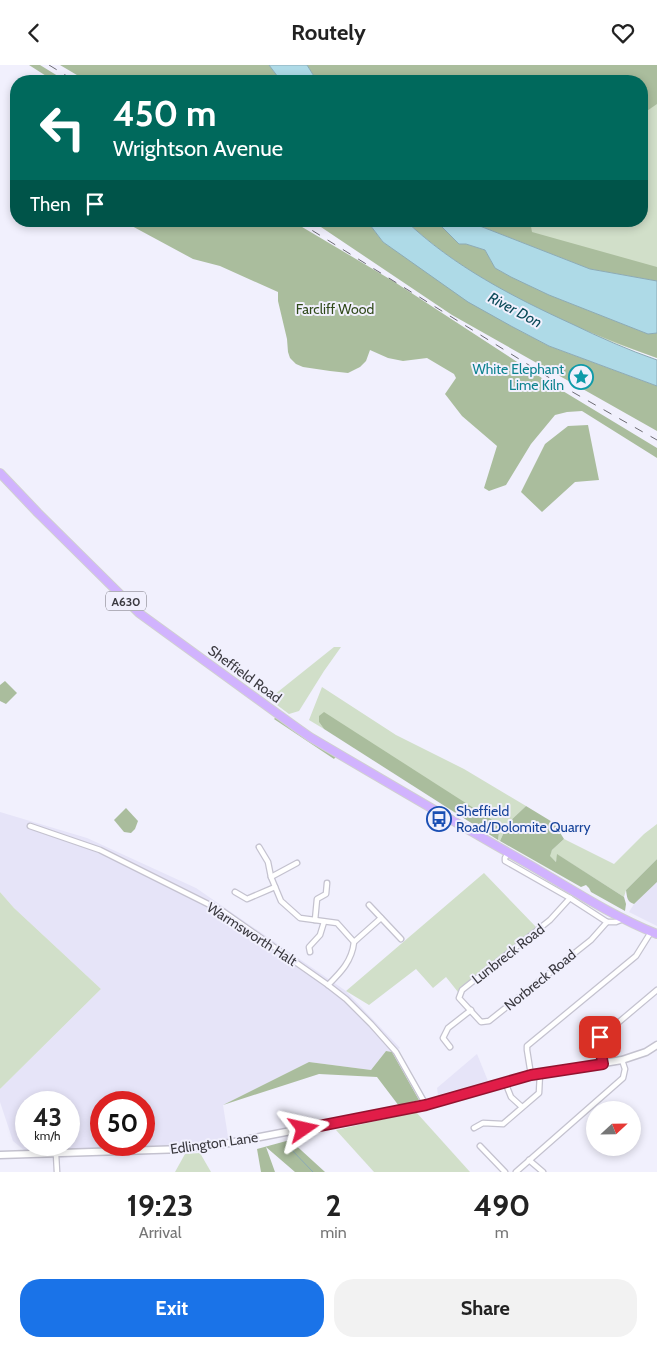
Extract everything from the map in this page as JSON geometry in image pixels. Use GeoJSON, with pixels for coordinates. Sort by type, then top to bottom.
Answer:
{"type":"FeatureCollection","features":[{"type":"Feature","properties":{"kind":"main road","name":"Sheffield Road"},"geometry":{"type":"LineString","coordinates":[[0,473],[139,613],[310,737],[623,919],[654,933]]}},
{"type":"Feature","properties":{"kind":"main road","name":"Edlington Lane"},"geometry":{"type":"LineString","coordinates":[[80,1153],[197,1148],[248,1139],[426,1105],[540,1073],[622,1060],[646,1052],[657,1045]]}},
{"type":"Feature","properties":{"kind":"main road","name":"Edlington Lane"},"geometry":{"type":"LineString","coordinates":[[0,1155],[15,1155]]}},
{"type":"Feature","properties":{"kind":"street","name":"Warmsworth Halt"},"geometry":{"type":"LineString","coordinates":[[30,826],[100,850],[224,912],[328,985],[352,1005],[396,1052],[426,1105]]}},
{"type":"Feature","properties":{"kind":"street"},"geometry":{"type":"LineString","coordinates":[[259,847],[268,862],[271,877],[281,901],[300,917],[337,923],[354,942]]}},
{"type":"Feature","properties":{"kind":"street","name":"Sheffield Road"},"geometry":{"type":"LineString","coordinates":[[508,853],[504,858],[505,861],[570,898],[607,922]]}},
{"type":"Feature","properties":{"kind":"street"},"geometry":{"type":"LineString","coordinates":[[271,877],[297,863]]}},
{"type":"Feature","properties":{"kind":"street"},"geometry":{"type":"LineString","coordinates":[[315,920],[316,899],[326,894],[327,883]]}},
{"type":"Feature","properties":{"kind":"street"},"geometry":{"type":"LineString","coordinates":[[235,892],[247,899],[275,887]]}},
{"type":"Feature","properties":{"kind":"street","name":"Lunbreck Road"},"geometry":{"type":"LineString","coordinates":[[471,1010],[459,998],[462,990],[550,920],[570,898]]}},
{"type":"Feature","properties":{"kind":"street"},"geometry":{"type":"LineString","coordinates":[[369,905],[401,939]]}},
{"type":"Feature","properties":{"kind":"street"},"geometry":{"type":"LineString","coordinates":[[328,985],[347,965],[353,952],[354,942],[381,918]]}},
{"type":"Feature","properties":{"kind":"street"},"geometry":{"type":"LineString","coordinates":[[607,922],[616,922],[623,919]]}},
{"type":"Feature","properties":{"kind":"street"},"geometry":{"type":"LineString","coordinates":[[304,944],[309,949],[320,935],[324,922]]}},
{"type":"Feature","properties":{"kind":"street","name":"Norbreck Road"},"geometry":{"type":"LineString","coordinates":[[471,1010],[481,1022],[489,1021],[591,940],[607,922]]}},
{"type":"Feature","properties":{"kind":"street"},"geometry":{"type":"LineString","coordinates":[[531,1075],[528,1046],[636,956],[654,933]]}},
{"type":"Feature","properties":{"kind":"street"},"geometry":{"type":"LineString","coordinates":[[603,1064],[599,1043],[600,1037],[657,989]]}},
{"type":"Feature","properties":{"kind":"street"},"geometry":{"type":"LineString","coordinates":[[450,1047],[443,1038],[448,1028],[471,1010]]}},
{"type":"Feature","properties":{"kind":"street"},"geometry":{"type":"LineString","coordinates":[[516,1172],[623,1078],[625,1069],[622,1060]]}},
{"type":"Feature","properties":{"kind":"street"},"geometry":{"type":"LineString","coordinates":[[474,1128],[482,1123],[503,1125],[538,1093],[540,1073]]}},
{"type":"Feature","properties":{"kind":"street"},"geometry":{"type":"LineString","coordinates":[[505,1082],[511,1097],[522,1107]]}},
{"type":"Feature","properties":{"kind":"street"},"geometry":{"type":"LineString","coordinates":[[480,1147],[505,1172]]}},
{"type":"Feature","properties":{"kind":"street"},"geometry":{"type":"LineString","coordinates":[[56,1156],[57,1172]]}},
{"type":"Feature","properties":{"kind":"street"},"geometry":{"type":"LineString","coordinates":[[529,1160],[544,1172]]}},
{"type":"Feature","properties":{"kind":"shaded area"},"geometry":{"type":"Polygon","coordinates":[[[0,812],[87,838],[196,888],[346,991],[400,1048],[392,1052],[386,1051],[371,1070],[309,1062],[223,1105],[229,1143],[202,1147],[155,1149],[155,1091],[90,1091],[90,1152],[80,1153],[80,1091],[15,1091],[15,1143],[0,1102],[0,1089],[101,989],[14,908],[0,892],[0,812]]]}},
{"type":"Feature","properties":{"kind":"shaded area"},"geometry":{"type":"Polygon","coordinates":[[[657,882],[657,926],[629,912],[634,904],[657,882]]]}},
{"type":"Feature","properties":{"kind":"shaded area"},"geometry":{"type":"Polygon","coordinates":[[[477,1054],[488,1081],[438,1095],[437,1088],[477,1054]]]}},
{"type":"Feature","properties":{"kind":"green space"},"geometry":{"type":"Polygon","coordinates":[[[29,65],[40,65],[56,75],[45,75],[29,65]]]}},
{"type":"Feature","properties":{"kind":"green space"},"geometry":{"type":"Polygon","coordinates":[[[60,65],[269,65],[276,75],[77,75],[60,65]]]}},
{"type":"Feature","properties":{"kind":"green space"},"geometry":{"type":"Polygon","coordinates":[[[307,65],[657,65],[657,358],[598,337],[492,284],[414,227],[648,227],[648,75],[313,75],[307,65]]]}},
{"type":"Feature","properties":{"kind":"green space"},"geometry":{"type":"Polygon","coordinates":[[[307,65],[657,65],[657,104],[648,110],[648,75],[313,75],[307,65]]]}},
{"type":"Feature","properties":{"kind":"green space","name":"Farcliff Wood"},"geometry":{"type":"Polygon","coordinates":[[[134,227],[302,227],[393,281],[548,382],[657,448],[657,458],[582,411],[567,412],[555,415],[531,444],[506,485],[489,491],[484,488],[497,446],[462,416],[445,394],[456,378],[454,374],[427,358],[403,361],[388,358],[370,350],[366,361],[360,367],[348,373],[303,367],[296,364],[290,358],[288,352],[278,292],[220,266],[193,259],[134,227]]]}},
{"type":"Feature","properties":{"kind":"green space"},"geometry":{"type":"Polygon","coordinates":[[[321,227],[372,227],[383,242],[511,326],[549,346],[657,386],[657,431],[452,315],[321,227]]]}},
{"type":"Feature","properties":{"kind":"green space"},"geometry":{"type":"Polygon","coordinates":[[[413,227],[442,227],[459,244],[466,244],[485,250],[495,268],[511,277],[549,295],[648,334],[657,333],[657,358],[591,333],[524,302],[461,265],[413,227]]]}},
{"type":"Feature","properties":{"kind":"green space"},"geometry":{"type":"Polygon","coordinates":[[[482,227],[531,227],[532,232],[657,267],[657,281],[590,269],[482,227]]]}},
{"type":"Feature","properties":{"kind":"green space"},"geometry":{"type":"Polygon","coordinates":[[[588,425],[599,480],[575,482],[542,512],[521,492],[545,444],[568,426],[588,425]]]}},
{"type":"Feature","properties":{"kind":"green space"},"geometry":{"type":"Polygon","coordinates":[[[334,647],[341,647],[299,711],[289,714],[269,699],[334,647]]]}},
{"type":"Feature","properties":{"kind":"green space"},"geometry":{"type":"Polygon","coordinates":[[[5,681],[17,693],[6,704],[0,701],[0,685],[5,681]]]}},
{"type":"Feature","properties":{"kind":"green space"},"geometry":{"type":"Polygon","coordinates":[[[322,687],[396,735],[464,769],[526,806],[508,823],[500,841],[498,840],[500,825],[319,722],[324,729],[309,720],[322,687]]]}},
{"type":"Feature","properties":{"kind":"green space"},"geometry":{"type":"Polygon","coordinates":[[[324,712],[500,825],[498,840],[324,729],[319,722],[319,716],[324,712]]]}},
{"type":"Feature","properties":{"kind":"green space"},"geometry":{"type":"Polygon","coordinates":[[[277,716],[337,755],[334,759],[274,719],[277,716]]]}},
{"type":"Feature","properties":{"kind":"green space"},"geometry":{"type":"Polygon","coordinates":[[[526,806],[554,823],[564,839],[552,850],[550,856],[556,862],[557,854],[624,897],[625,911],[591,892],[586,885],[581,887],[500,841],[508,823],[526,806]]]}},
{"type":"Feature","properties":{"kind":"green space"},"geometry":{"type":"Polygon","coordinates":[[[126,808],[138,821],[131,833],[124,832],[114,820],[126,808]]]}},
{"type":"Feature","properties":{"kind":"green space"},"geometry":{"type":"Polygon","coordinates":[[[657,824],[657,859],[626,890],[624,897],[558,855],[556,862],[549,856],[552,850],[564,839],[614,864],[644,834],[657,824]]]}},
{"type":"Feature","properties":{"kind":"green space"},"geometry":{"type":"Polygon","coordinates":[[[657,859],[657,882],[634,904],[630,902],[626,890],[657,859]]]}},
{"type":"Feature","properties":{"kind":"green space"},"geometry":{"type":"Polygon","coordinates":[[[484,873],[536,927],[458,992],[446,977],[433,988],[416,969],[369,1005],[346,991],[484,873]]]}},
{"type":"Feature","properties":{"kind":"green space"},"geometry":{"type":"Polygon","coordinates":[[[0,892],[14,908],[101,989],[0,1089],[0,892]]]}},
{"type":"Feature","properties":{"kind":"green space"},"geometry":{"type":"Polygon","coordinates":[[[386,1051],[392,1052],[419,1100],[399,1106],[377,1077],[319,1074],[223,1105],[309,1062],[371,1070],[386,1051]]]}},
{"type":"Feature","properties":{"kind":"green space"},"geometry":{"type":"Polygon","coordinates":[[[416,1112],[470,1172],[374,1172],[336,1130],[416,1112]]]}},
{"type":"Feature","properties":{"kind":"green space"},"geometry":{"type":"Polygon","coordinates":[[[290,1140],[325,1172],[295,1172],[266,1147],[275,1172],[261,1172],[257,1149],[290,1140]]]}},
{"type":"Feature","properties":{"kind":"green space"},"geometry":{"type":"Polygon","coordinates":[[[200,1153],[211,1172],[175,1172],[185,1154],[200,1153]]]}},
{"type":"Feature","properties":{"kind":"water"},"geometry":{"type":"Polygon","coordinates":[[[269,65],[307,65],[313,75],[276,75],[269,65]]]}},
{"type":"Feature","properties":{"kind":"water","name":"River Don"},"geometry":{"type":"Polygon","coordinates":[[[372,227],[413,227],[443,252],[506,291],[593,334],[657,360],[657,386],[549,346],[468,302],[383,242],[372,227]]]}},
{"type":"Feature","properties":{"kind":"water"},"geometry":{"type":"Polygon","coordinates":[[[442,227],[482,227],[590,269],[657,281],[657,333],[648,334],[549,295],[495,268],[485,250],[466,244],[459,244],[442,227]]]}},
{"type":"Feature","properties":{"kind":"waterway"},"geometry":{"type":"LineString","coordinates":[[287,1145],[313,1172]]}},
{"type":"Feature","properties":{"kind":"railway"},"geometry":{"type":"LineString","coordinates":[[49,65],[65,75]]}},
{"type":"Feature","properties":{"kind":"railway"},"geometry":{"type":"LineString","coordinates":[[307,227],[569,390],[657,440]]}},
{"type":"Feature","properties":{"kind":"place","name":"White Elephant Lime Kiln"},"geometry":{"type":"Point","coordinates":[581,377]}},
{"type":"Feature","properties":{"kind":"place","name":"Sheffield Road/Dolomite Quarry"},"geometry":{"type":"Point","coordinates":[439,819]}},
{"type":"Feature","properties":{"kind":"route"},"geometry":{"type":"LineString","coordinates":[[304,1129],[426,1105],[531,1075],[603,1064],[599,1043],[600,1037]]}}]}
